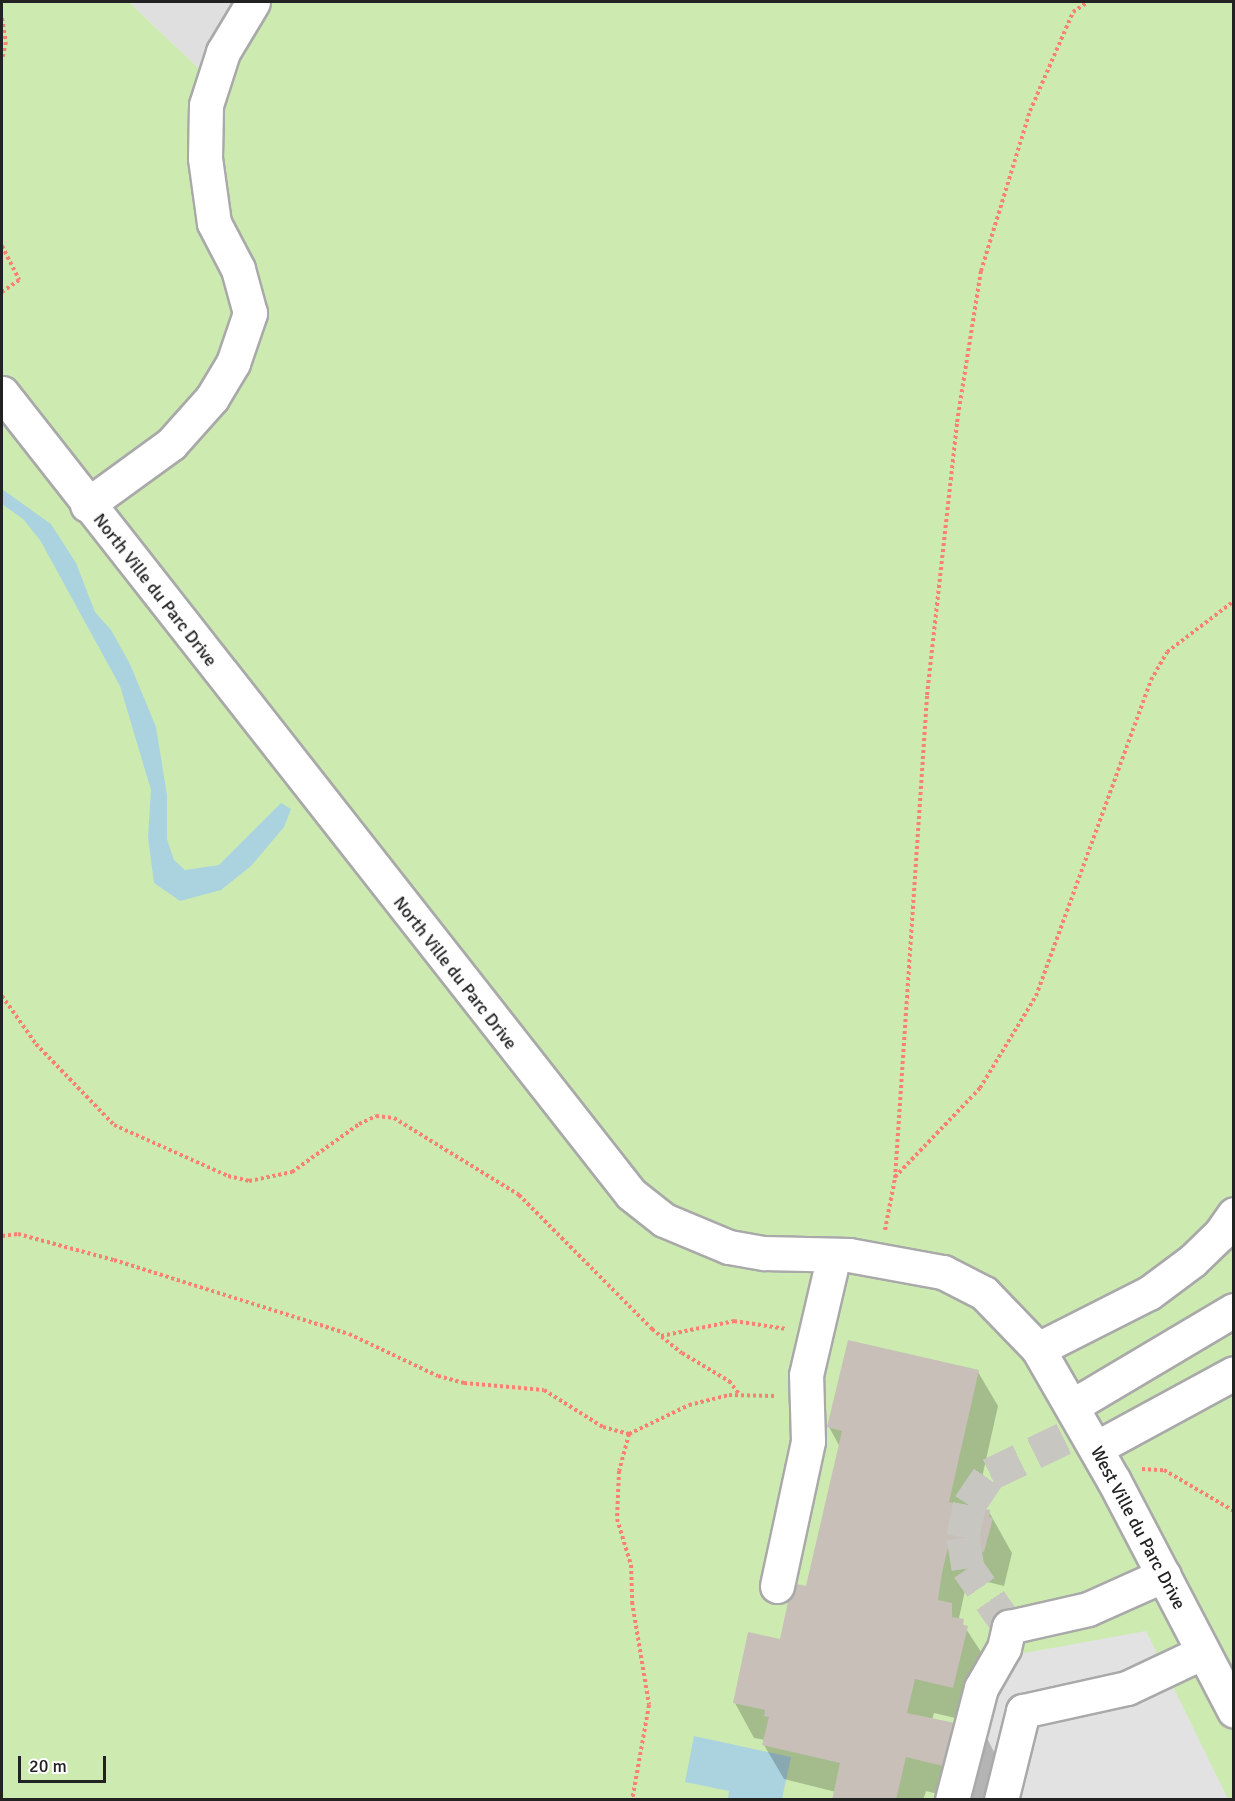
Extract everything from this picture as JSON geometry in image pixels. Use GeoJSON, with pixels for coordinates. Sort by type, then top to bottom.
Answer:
{"type":"FeatureCollection","features":[{"type":"Feature","properties":{"kind":"street"},"geometry":{"type":"LineString","coordinates":[[87,505],[171,444],[212,398],[234,363],[250,313],[238,269],[214,222],[205,158],[206,105],[224,52],[253,2]]}},
{"type":"Feature","properties":{"kind":"street","name":"North Ville du Parc Drive"},"geometry":{"type":"LineString","coordinates":[[2,393],[87,505],[631,1194],[664,1220],[729,1247],[764,1253],[834,1255],[879,1260],[943,1272],[984,1293],[1038,1349]]}},
{"type":"Feature","properties":{"kind":"street"},"geometry":{"type":"LineString","coordinates":[[1038,1349],[1149,1293],[1192,1261],[1220,1234],[1233,1214]]}},
{"type":"Feature","properties":{"kind":"street"},"geometry":{"type":"LineString","coordinates":[[777,1586],[808,1442],[806,1375],[834,1255]]}},
{"type":"Feature","properties":{"kind":"street"},"geometry":{"type":"LineString","coordinates":[[1072,1406],[1233,1310]]}},
{"type":"Feature","properties":{"kind":"street","name":"West Ville du Parc Drive"},"geometry":{"type":"LineString","coordinates":[[1038,1349],[1114,1481],[1233,1711]]}},
{"type":"Feature","properties":{"kind":"street"},"geometry":{"type":"LineString","coordinates":[[1096,1448],[1233,1373]]}},
{"type":"Feature","properties":{"kind":"street"},"geometry":{"type":"LineString","coordinates":[[952,1800],[981,1688],[1004,1648],[1009,1627],[1088,1609],[1164,1575]]}},
{"type":"Feature","properties":{"kind":"street"},"geometry":{"type":"LineString","coordinates":[[1001,1800],[1023,1711],[1127,1688],[1203,1652]]}},
{"type":"Feature","properties":{"kind":"path"},"geometry":{"type":"LineString","coordinates":[[879,1260],[895,1178],[927,695],[957,422],[981,271],[1010,167],[1034,101],[1072,12],[1088,2]]}},
{"type":"Feature","properties":{"kind":"path"},"geometry":{"type":"LineString","coordinates":[[2,18],[6,42],[2,59]]}},
{"type":"Feature","properties":{"kind":"path"},"geometry":{"type":"LineString","coordinates":[[2,246],[19,280],[2,292]]}},
{"type":"Feature","properties":{"kind":"path"},"geometry":{"type":"LineString","coordinates":[[895,1178],[980,1088],[1036,996],[1151,680],[1167,652],[1233,602]]}},
{"type":"Feature","properties":{"kind":"path"},"geometry":{"type":"LineString","coordinates":[[2,996],[36,1044],[114,1125],[228,1176],[249,1181],[292,1172],[359,1124],[376,1116],[394,1118],[519,1195],[614,1295],[660,1336],[729,1381],[739,1394]]}},
{"type":"Feature","properties":{"kind":"path"},"geometry":{"type":"LineString","coordinates":[[2,1236],[18,1234],[114,1260],[349,1334],[438,1376],[464,1383],[544,1390],[603,1427],[629,1434],[689,1406],[739,1394],[780,1396]]}},
{"type":"Feature","properties":{"kind":"path"},"geometry":{"type":"LineString","coordinates":[[660,1336],[734,1321],[816,1334]]}},
{"type":"Feature","properties":{"kind":"path"},"geometry":{"type":"LineString","coordinates":[[629,1434],[619,1471],[617,1519],[631,1564],[632,1602],[649,1705],[632,1800]]}},
{"type":"Feature","properties":{"kind":"path"},"geometry":{"type":"LineString","coordinates":[[1114,1481],[1152,1467],[1171,1473],[1233,1511]]}},
{"type":"Feature","properties":{"kind":"shaded area"},"geometry":{"type":"Polygon","coordinates":[[[129,2],[253,2],[214,83],[129,2]]]}},
{"type":"Feature","properties":{"kind":"shaded area"},"geometry":{"type":"Polygon","coordinates":[[[1146,1631],[1228,1799],[959,1800],[966,1766],[1013,1655],[1146,1631]]]}},
{"type":"Feature","properties":{"kind":"green space"},"geometry":{"type":"Polygon","coordinates":[[[2,2],[129,2],[213,82],[253,2],[1233,2],[1233,1799],[2,1800],[2,2]]]}},
{"type":"Feature","properties":{"kind":"water"},"geometry":{"type":"Polygon","coordinates":[[[2,489],[51,524],[76,563],[95,612],[111,630],[130,664],[156,727],[167,795],[167,839],[174,860],[185,870],[219,865],[281,803],[291,809],[284,827],[251,866],[221,890],[180,901],[154,883],[148,837],[151,790],[120,686],[40,540],[23,519],[2,504],[2,489]]]}},
{"type":"Feature","properties":{"kind":"water"},"geometry":{"type":"Polygon","coordinates":[[[694,1736],[791,1757],[782,1799],[728,1799],[729,1791],[685,1782],[694,1736]]]}},
{"type":"Feature","properties":{"kind":"building"},"geometry":{"type":"Polygon","coordinates":[[[848,1340],[979,1370],[949,1502],[990,1510],[989,1517],[993,1518],[984,1552],[949,1543],[938,1600],[952,1603],[952,1617],[964,1619],[963,1625],[968,1626],[953,1688],[915,1679],[907,1713],[984,1729],[985,1736],[976,1774],[906,1757],[896,1800],[832,1800],[840,1763],[762,1745],[769,1717],[764,1716],[765,1710],[733,1703],[748,1632],[780,1639],[792,1583],[806,1586],[842,1431],[827,1427],[848,1340]]]}},
{"type":"Feature","properties":{"kind":"tunnel"},"geometry":{"type":"LineString","coordinates":[[1009,1627],[968,1568],[963,1537],[969,1505],[990,1474],[1085,1428]]}}]}
